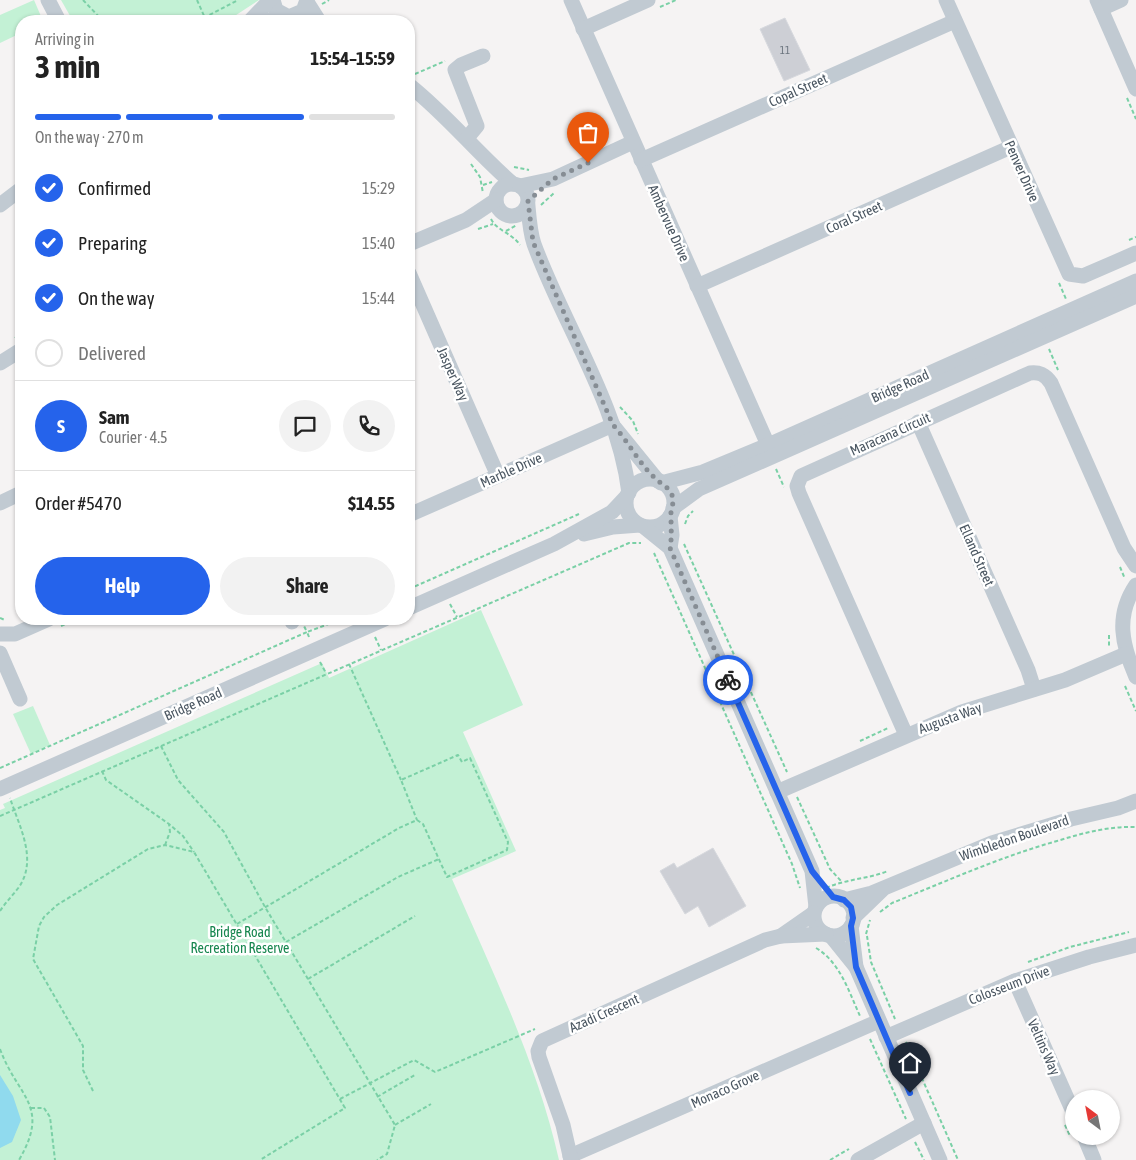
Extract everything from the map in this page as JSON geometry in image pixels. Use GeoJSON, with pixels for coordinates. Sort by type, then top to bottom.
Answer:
{"type":"FeatureCollection","features":[{"type":"Feature","properties":{"kind":"street"},"geometry":{"type":"LineString","coordinates":[[48,0],[56,15]]}},
{"type":"Feature","properties":{"kind":"street"},"geometry":{"type":"LineString","coordinates":[[256,15],[272,0],[276,10],[288,15]]}},
{"type":"Feature","properties":{"kind":"street","name":"Ambervue Drive"},"geometry":{"type":"LineString","coordinates":[[571,0],[768,445]]}},
{"type":"Feature","properties":{"kind":"street"},"geometry":{"type":"LineString","coordinates":[[583,28],[648,0]]}},
{"type":"Feature","properties":{"kind":"street","name":"Penver Drive"},"geometry":{"type":"LineString","coordinates":[[946,0],[1069,274],[1083,276],[1136,252]]}},
{"type":"Feature","properties":{"kind":"street"},"geometry":{"type":"LineString","coordinates":[[1121,0],[1099,4],[1136,89]]}},
{"type":"Feature","properties":{"kind":"street"},"geometry":{"type":"LineString","coordinates":[[298,15],[303,11],[307,1]]}},
{"type":"Feature","properties":{"kind":"street"},"geometry":{"type":"LineString","coordinates":[[307,1],[316,15]]}},
{"type":"Feature","properties":{"kind":"street","name":"Copal Street"},"geometry":{"type":"LineString","coordinates":[[641,160],[955,21]]}},
{"type":"Feature","properties":{"kind":"street"},"geometry":{"type":"LineString","coordinates":[[467,138],[476,126],[455,70],[461,65],[483,56]]}},
{"type":"Feature","properties":{"kind":"street"},"geometry":{"type":"LineString","coordinates":[[415,90],[467,138],[485,160],[526,192],[532,206],[528,245]]}},
{"type":"Feature","properties":{"kind":"street"},"geometry":{"type":"LineString","coordinates":[[415,241],[497,208],[522,214],[555,185],[634,142]]}},
{"type":"Feature","properties":{"kind":"street","name":"Coral Street"},"geometry":{"type":"LineString","coordinates":[[697,286],[1012,147]]}},
{"type":"Feature","properties":{"kind":"street"},"geometry":{"type":"LineString","coordinates":[[485,160],[497,208],[528,245],[613,425],[625,467],[628,494],[626,503],[630,516],[670,548],[812,871],[818,928],[829,935],[856,967],[940,1160]]}},
{"type":"Feature","properties":{"kind":"street"},"geometry":{"type":"LineString","coordinates":[[497,208],[502,188],[516,185],[555,185]]}},
{"type":"Feature","properties":{"kind":"street"},"geometry":{"type":"LineString","coordinates":[[0,205],[15,194]]}},
{"type":"Feature","properties":{"kind":"street","name":"Bridge Road"},"geometry":{"type":"LineString","coordinates":[[660,482],[697,474],[768,445],[1136,281]]}},
{"type":"Feature","properties":{"kind":"street","name":"Jasper Way"},"geometry":{"type":"LineString","coordinates":[[415,287],[498,476]]}},
{"type":"Feature","properties":{"kind":"street","name":"Bridge Road"},"geometry":{"type":"LineString","coordinates":[[672,512],[700,489],[1136,296]]}},
{"type":"Feature","properties":{"kind":"street"},"geometry":{"type":"LineString","coordinates":[[0,363],[15,354]]}},
{"type":"Feature","properties":{"kind":"street","name":"Maracana Circuit"},"geometry":{"type":"LineString","coordinates":[[906,735],[798,486],[801,476],[808,471],[1030,372],[1042,374],[1051,382],[1124,548],[1136,566]]}},
{"type":"Feature","properties":{"kind":"street","name":"Elland Street"},"geometry":{"type":"LineString","coordinates":[[918,422],[1028,670],[1034,689]]}},
{"type":"Feature","properties":{"kind":"street"},"geometry":{"type":"LineString","coordinates":[[613,425],[673,496],[670,548]]}},
{"type":"Feature","properties":{"kind":"street","name":"Marble Drive"},"geometry":{"type":"LineString","coordinates":[[415,512],[613,425]]}},
{"type":"Feature","properties":{"kind":"street"},"geometry":{"type":"LineString","coordinates":[[415,605],[554,544],[612,512],[638,483],[652,480],[660,482]]}},
{"type":"Feature","properties":{"kind":"street"},"geometry":{"type":"LineString","coordinates":[[0,503],[15,497]]}},
{"type":"Feature","properties":{"kind":"street"},"geometry":{"type":"LineString","coordinates":[[554,544],[594,531],[659,525],[672,512]]}},
{"type":"Feature","properties":{"kind":"street"},"geometry":{"type":"LineString","coordinates":[[1130,582],[1122,620],[1122,636],[1126,654],[1136,677]]}},
{"type":"Feature","properties":{"kind":"street"},"geometry":{"type":"LineString","coordinates":[[0,639],[3,630],[15,634],[35,625]]}},
{"type":"Feature","properties":{"kind":"street","name":"Bridge Road"},"geometry":{"type":"LineString","coordinates":[[3,788],[371,625]]}},
{"type":"Feature","properties":{"kind":"street"},"geometry":{"type":"LineString","coordinates":[[0,653],[20,699]]}},
{"type":"Feature","properties":{"kind":"street","name":"Augusta Way"},"geometry":{"type":"LineString","coordinates":[[777,792],[962,712],[1034,689],[1126,654]]}},
{"type":"Feature","properties":{"kind":"street","name":"Wimbledon Boulevard"},"geometry":{"type":"LineString","coordinates":[[839,898],[872,893],[992,843],[1071,819],[1118,808],[1136,801]]}},
{"type":"Feature","properties":{"kind":"street","name":"Wimbledon Boulevard"},"geometry":{"type":"LineString","coordinates":[[1118,808],[1136,812]]}},
{"type":"Feature","properties":{"kind":"street"},"geometry":{"type":"LineString","coordinates":[[812,871],[839,898],[851,907],[856,967]]}},
{"type":"Feature","properties":{"kind":"street","name":"Wimbledon Boulevard"},"geometry":{"type":"LineString","coordinates":[[852,922],[884,887]]}},
{"type":"Feature","properties":{"kind":"street"},"geometry":{"type":"LineString","coordinates":[[815,910],[823,900],[839,898]]}},
{"type":"Feature","properties":{"kind":"street","name":"Azadi Crescent"},"geometry":{"type":"LineString","coordinates":[[781,936],[815,910]]}},
{"type":"Feature","properties":{"kind":"street"},"geometry":{"type":"LineString","coordinates":[[829,935],[845,932],[852,922]]}},
{"type":"Feature","properties":{"kind":"street","name":"Azadi Crescent"},"geometry":{"type":"LineString","coordinates":[[571,1158],[563,1125],[539,1057],[538,1051],[542,1041],[765,940],[781,936],[829,935]]}},
{"type":"Feature","properties":{"kind":"street","name":"Colosseum Drive"},"geometry":{"type":"LineString","coordinates":[[886,1037],[901,1023],[1015,980],[1089,956],[1136,945]]}},
{"type":"Feature","properties":{"kind":"street","name":"Veltins Way"},"geometry":{"type":"LineString","coordinates":[[1015,980],[1065,1108]]}},
{"type":"Feature","properties":{"kind":"street","name":"Monaco Grove"},"geometry":{"type":"LineString","coordinates":[[571,1158],[879,1020]]}},
{"type":"Feature","properties":{"kind":"street"},"geometry":{"type":"LineString","coordinates":[[858,1160],[924,1123]]}},
{"type":"Feature","properties":{"kind":"street"},"geometry":{"type":"LineString","coordinates":[[1083,1145],[1094,1160]]}},
{"type":"Feature","properties":{"kind":"path"},"geometry":{"type":"LineString","coordinates":[[84,0],[98,15]]}},
{"type":"Feature","properties":{"kind":"path"},"geometry":{"type":"LineString","coordinates":[[197,0],[204,15]]}},
{"type":"Feature","properties":{"kind":"path"},"geometry":{"type":"LineString","coordinates":[[210,15],[238,0]]}},
{"type":"Feature","properties":{"kind":"path"},"geometry":{"type":"LineString","coordinates":[[470,162],[480,177],[483,191],[482,198],[497,208],[495,226],[528,245]]}},
{"type":"Feature","properties":{"kind":"path"},"geometry":{"type":"LineString","coordinates":[[532,206],[543,202],[555,185]]}},
{"type":"Feature","properties":{"kind":"path"},"geometry":{"type":"LineString","coordinates":[[618,404],[633,421],[640,439]]}},
{"type":"Feature","properties":{"kind":"path"},"geometry":{"type":"LineString","coordinates":[[415,586],[581,513]]}},
{"type":"Feature","properties":{"kind":"path"},"geometry":{"type":"LineString","coordinates":[[684,538],[685,545],[830,869],[841,881]]}},
{"type":"Feature","properties":{"kind":"path"},"geometry":{"type":"LineString","coordinates":[[0,816],[629,543],[640,542],[645,545]]}},
{"type":"Feature","properties":{"kind":"path"},"geometry":{"type":"LineString","coordinates":[[650,548],[792,864],[800,889]]}},
{"type":"Feature","properties":{"kind":"path"},"geometry":{"type":"LineString","coordinates":[[1117,562],[1130,582]]}},
{"type":"Feature","properties":{"kind":"path"},"geometry":{"type":"LineString","coordinates":[[0,618],[3,630]]}},
{"type":"Feature","properties":{"kind":"path"},"geometry":{"type":"LineString","coordinates":[[0,768],[307,632]]}},
{"type":"Feature","properties":{"kind":"path"},"geometry":{"type":"LineString","coordinates":[[349,664],[401,780],[416,820],[423,824],[447,877],[507,850],[508,842],[470,758],[462,762],[458,755],[401,780]]}},
{"type":"Feature","properties":{"kind":"path"},"geometry":{"type":"LineString","coordinates":[[161,746],[178,780],[224,832],[265,907],[395,1125]]}},
{"type":"Feature","properties":{"kind":"path"},"geometry":{"type":"LineString","coordinates":[[102,771],[106,780],[183,836],[345,1108],[260,1160]]}},
{"type":"Feature","properties":{"kind":"path"},"geometry":{"type":"LineString","coordinates":[[0,911],[19,886],[27,871],[28,853],[3,788]]}},
{"type":"Feature","properties":{"kind":"path"},"geometry":{"type":"LineString","coordinates":[[237,924],[399,828],[416,820]]}},
{"type":"Feature","properties":{"kind":"path"},"geometry":{"type":"LineString","coordinates":[[165,845],[170,832],[169,824]]}},
{"type":"Feature","properties":{"kind":"path"},"geometry":{"type":"LineString","coordinates":[[878,914],[892,903],[1019,852],[1077,835],[1120,826],[1136,827]]}},
{"type":"Feature","properties":{"kind":"path"},"geometry":{"type":"LineString","coordinates":[[92,1091],[84,1070],[83,1046],[33,959],[36,936],[44,917],[57,905],[148,849],[165,845],[194,852]]}},
{"type":"Feature","properties":{"kind":"path"},"geometry":{"type":"LineString","coordinates":[[286,942],[398,877],[439,859]]}},
{"type":"Feature","properties":{"kind":"path"},"geometry":{"type":"LineString","coordinates":[[308,980],[415,916]]}},
{"type":"Feature","properties":{"kind":"path"},"geometry":{"type":"LineString","coordinates":[[866,934],[871,919]]}},
{"type":"Feature","properties":{"kind":"path"},"geometry":{"type":"LineString","coordinates":[[1020,965],[1070,947],[1136,930]]}},
{"type":"Feature","properties":{"kind":"path"},"geometry":{"type":"LineString","coordinates":[[901,1023],[958,1160]]}},
{"type":"Feature","properties":{"kind":"path"},"geometry":{"type":"LineString","coordinates":[[340,1098],[414,1060],[435,1072],[520,1036]]}},
{"type":"Feature","properties":{"kind":"path"},"geometry":{"type":"LineString","coordinates":[[0,1050],[30,1108],[34,1120],[30,1140],[19,1160]]}},
{"type":"Feature","properties":{"kind":"path"},"geometry":{"type":"LineString","coordinates":[[377,1097],[415,1075]]}},
{"type":"Feature","properties":{"kind":"path"},"geometry":{"type":"LineString","coordinates":[[377,1160],[387,1154],[395,1125],[431,1104]]}},
{"type":"Feature","properties":{"kind":"path"},"geometry":{"type":"LineString","coordinates":[[30,1108],[44,1108],[50,1117],[55,1160]]}},
{"type":"Feature","properties":{"kind":"green space"},"geometry":{"type":"Polygon","coordinates":[[[34,0],[40,15],[15,15],[15,36],[0,43],[0,15],[34,0]]]}},
{"type":"Feature","properties":{"kind":"green space"},"geometry":{"type":"Polygon","coordinates":[[[61,0],[259,0],[236,15],[70,15],[61,0]]]}},
{"type":"Feature","properties":{"kind":"green space","name":"Bridge Road Recreation Reserve"},"geometry":{"type":"Polygon","coordinates":[[[481,610],[523,705],[463,732],[516,851],[452,879],[498,982],[526,1052],[550,1124],[559,1160],[0,1160],[0,810],[5,808],[3,804],[322,663],[329,678],[481,610]]]}},
{"type":"Feature","properties":{"kind":"green space"},"geometry":{"type":"Polygon","coordinates":[[[33,706],[50,745],[31,754],[13,714],[33,706]]]}},
{"type":"Feature","properties":{"kind":"water"},"geometry":{"type":"Polygon","coordinates":[[[0,1075],[13,1096],[21,1120],[12,1142],[0,1148],[0,1075]]]}},
{"type":"Feature","properties":{"kind":"building"},"geometry":{"type":"Polygon","coordinates":[[[785,18],[810,70],[784,81],[760,29],[785,18]]]}},
{"type":"Feature","properties":{"kind":"building"},"geometry":{"type":"Polygon","coordinates":[[[713,848],[746,906],[709,927],[698,906],[685,914],[660,871],[674,863],[677,868],[713,848]]]}},
{"type":"Feature","properties":{"kind":"way so far"},"geometry":{"type":"LineString","coordinates":[[588,163],[553,179],[528,201],[533,242],[613,425],[648,470],[658,481],[666,486],[673,496],[674,502],[670,516],[672,524],[670,548],[728,680]]}},
{"type":"Feature","properties":{"kind":"route"},"geometry":{"type":"LineString","coordinates":[[728,680],[812,871],[833,897],[839,897],[851,907],[853,913],[851,926],[856,952],[856,967],[910,1093]]}}]}
